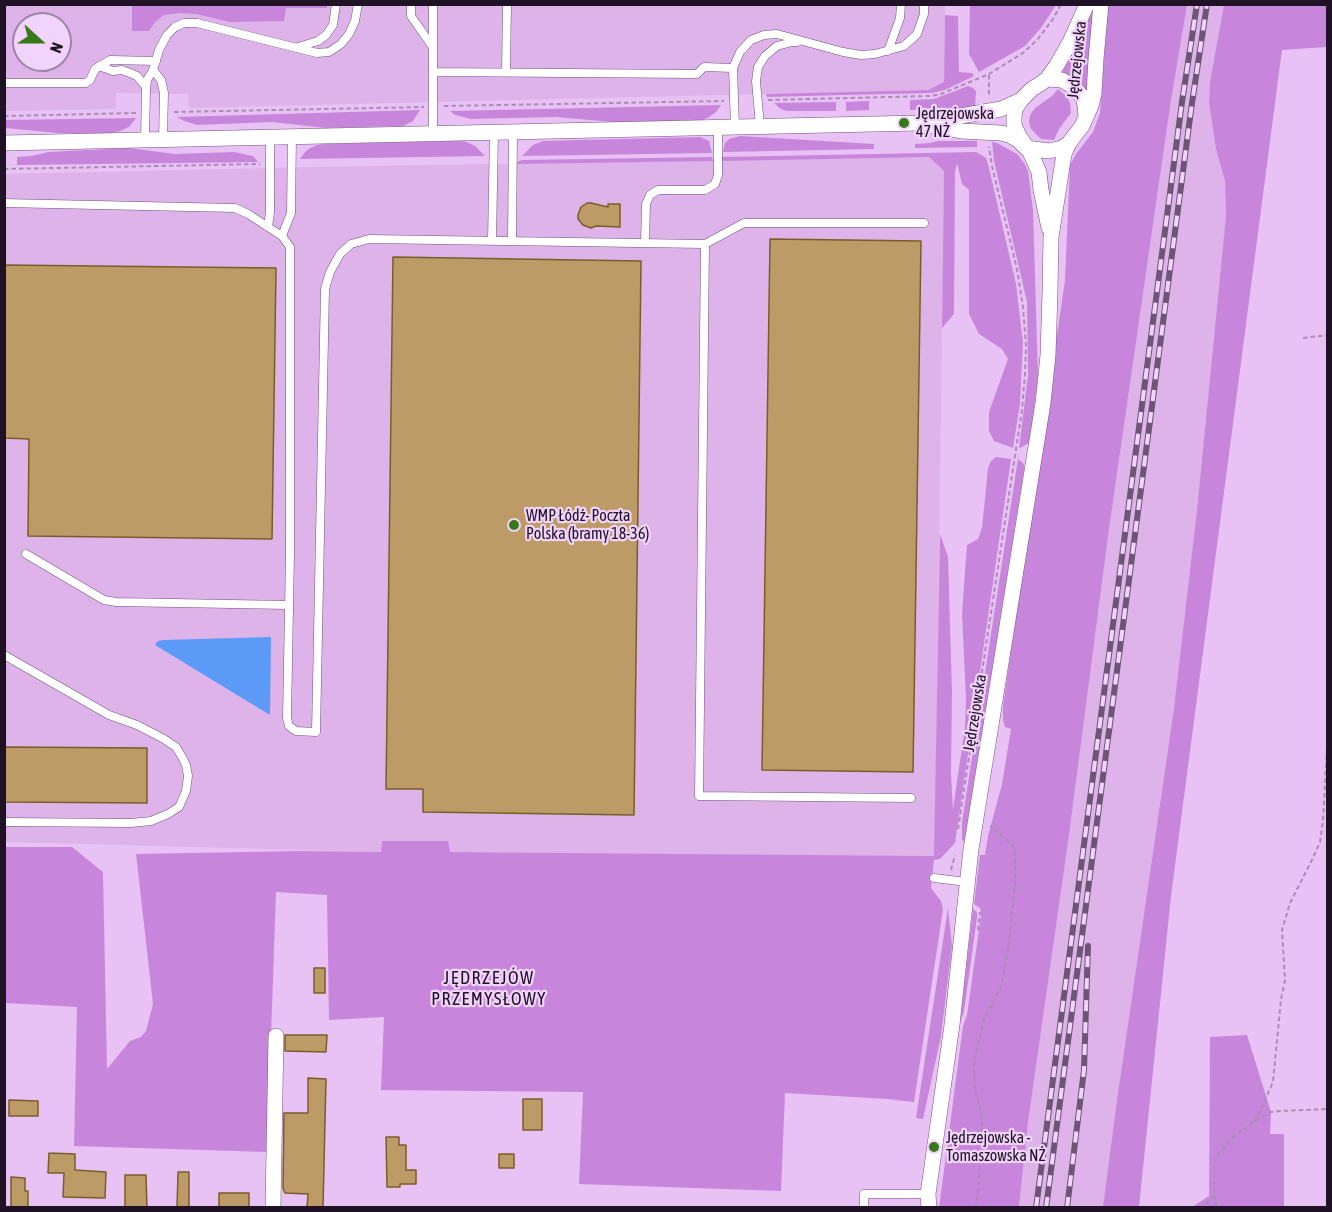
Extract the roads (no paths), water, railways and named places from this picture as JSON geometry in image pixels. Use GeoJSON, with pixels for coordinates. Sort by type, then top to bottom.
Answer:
{"type":"FeatureCollection","features":[{"type":"Feature","properties":{"kind":"street","name":"Jędrzejowska"},"geometry":{"type":"LineString","coordinates":[[1051,237],[1039,172],[1036,162],[1014,125],[1015,109],[1032,89],[1047,79],[1057,65],[1087,4]]}},
{"type":"Feature","properties":{"kind":"street","name":"Jędrzejowska"},"geometry":{"type":"LineString","coordinates":[[926,1203],[952,1025],[967,882],[1043,403],[1050,313],[1051,237],[1060,189],[1062,162],[1069,143],[1082,126],[1094,94],[1101,4]]}},
{"type":"Feature","properties":{"kind":"street","name":"Jędrzejowska"},"geometry":{"type":"LineString","coordinates":[[1047,79],[1062,80],[1074,87],[1085,105],[1086,117]]}},
{"type":"Feature","properties":{"kind":"street"},"geometry":{"type":"LineString","coordinates":[[4,143],[920,123],[1001,109],[1021,100]]}},
{"type":"Feature","properties":{"kind":"street"},"geometry":{"type":"LineString","coordinates":[[920,123],[961,132],[1001,133],[1018,140],[1026,148],[1049,151],[1062,148],[1069,143]]}},
{"type":"Feature","properties":{"kind":"street"},"geometry":{"type":"LineString","coordinates":[[273,1208],[276,1036]]}},
{"type":"Feature","properties":{"kind":"lane"},"geometry":{"type":"LineString","coordinates":[[296,48],[318,41],[326,35],[333,25],[336,4]]}},
{"type":"Feature","properties":{"kind":"lane"},"geometry":{"type":"LineString","coordinates":[[145,139],[147,80],[155,65],[159,50],[174,27],[184,23],[197,23],[296,48],[329,52],[341,44],[349,34],[358,4]]}},
{"type":"Feature","properties":{"kind":"lane"},"geometry":{"type":"LineString","coordinates":[[411,4],[411,16],[433,47]]}},
{"type":"Feature","properties":{"kind":"lane"},"geometry":{"type":"LineString","coordinates":[[433,4],[433,133]]}},
{"type":"Feature","properties":{"kind":"lane"},"geometry":{"type":"LineString","coordinates":[[506,72],[507,4]]}},
{"type":"Feature","properties":{"kind":"lane"},"geometry":{"type":"LineString","coordinates":[[888,51],[895,35],[902,4]]}},
{"type":"Feature","properties":{"kind":"lane"},"geometry":{"type":"LineString","coordinates":[[735,127],[733,68],[740,52],[751,40],[764,34],[777,34],[843,52],[861,55],[875,54],[904,46],[917,34],[924,14],[924,4]]}},
{"type":"Feature","properties":{"kind":"lane"},"geometry":{"type":"LineString","coordinates":[[760,126],[756,81],[758,67],[765,56],[777,46],[792,42],[805,42]]}},
{"type":"Feature","properties":{"kind":"lane"},"geometry":{"type":"LineString","coordinates":[[4,83],[86,83],[95,69],[110,60],[155,65]]}},
{"type":"Feature","properties":{"kind":"lane"},"geometry":{"type":"LineString","coordinates":[[155,65],[164,93],[164,139]]}},
{"type":"Feature","properties":{"kind":"lane"},"geometry":{"type":"LineString","coordinates":[[99,66],[113,71],[122,70],[137,76],[146,87]]}},
{"type":"Feature","properties":{"kind":"lane"},"geometry":{"type":"LineString","coordinates":[[433,72],[697,74],[704,67],[733,68]]}},
{"type":"Feature","properties":{"kind":"lane"},"geometry":{"type":"LineString","coordinates":[[645,243],[646,204],[650,195],[658,190],[705,190],[714,184],[718,175],[718,127]]}},
{"type":"Feature","properties":{"kind":"lane"},"geometry":{"type":"LineString","coordinates":[[492,241],[494,132]]}},
{"type":"Feature","properties":{"kind":"lane"},"geometry":{"type":"LineString","coordinates":[[512,241],[513,132]]}},
{"type":"Feature","properties":{"kind":"lane"},"geometry":{"type":"LineString","coordinates":[[268,227],[270,136]]}},
{"type":"Feature","properties":{"kind":"lane"},"geometry":{"type":"LineString","coordinates":[[282,236],[291,213],[292,136]]}},
{"type":"Feature","properties":{"kind":"lane"},"geometry":{"type":"LineString","coordinates":[[4,203],[235,208],[282,236],[290,247],[287,718],[289,726],[296,731],[316,732],[325,289],[330,272],[340,254],[351,243],[369,239],[705,244],[744,223],[924,223]]}},
{"type":"Feature","properties":{"kind":"lane"},"geometry":{"type":"LineString","coordinates":[[705,244],[699,796],[910,798]]}},
{"type":"Feature","properties":{"kind":"lane"},"geometry":{"type":"LineString","coordinates":[[26,554],[104,600],[289,605]]}},
{"type":"Feature","properties":{"kind":"lane"},"geometry":{"type":"LineString","coordinates":[[4,655],[109,715],[137,725],[164,739],[176,747],[186,765],[188,776],[186,791],[179,807],[151,821],[130,824],[4,822]]}},
{"type":"Feature","properties":{"kind":"lane"},"geometry":{"type":"LineString","coordinates":[[934,878],[967,882]]}},
{"type":"Feature","properties":{"kind":"lane"},"geometry":{"type":"LineString","coordinates":[[864,1208],[864,1194],[926,1203]]}},
{"type":"Feature","properties":{"kind":"water"},"geometry":{"type":"Polygon","coordinates":[[[271,637],[270,715],[155,645],[158,641],[164,640],[271,637]]]}},
{"type":"Feature","properties":{"kind":"railway"},"geometry":{"type":"LineString","coordinates":[[1036,1208],[1182,102],[1197,4]]}},
{"type":"Feature","properties":{"kind":"railway"},"geometry":{"type":"LineString","coordinates":[[1046,1208],[1207,4]]}},
{"type":"Feature","properties":{"kind":"railway"},"geometry":{"type":"LineString","coordinates":[[1067,1208],[1084,1070],[1088,946]]}},
{"type":"Feature","properties":{"kind":"place","name":"Jędrzejowska 47 NŻ"},"geometry":{"type":"Point","coordinates":[904,123]}},
{"type":"Feature","properties":{"kind":"place","name":"WMP Łódź- Poczta Polska (bramy 18-36)"},"geometry":{"type":"Point","coordinates":[514,525]}},
{"type":"Feature","properties":{"kind":"place","name":"Jędrzejowska - Tomaszowska NŻ"},"geometry":{"type":"Point","coordinates":[934,1147]}},
{"type":"Feature","properties":{"kind":"district","name":"JĘDRZEJÓW PRZEMYSŁOWY"},"geometry":{"type":"Point","coordinates":[489,988]}}]}
